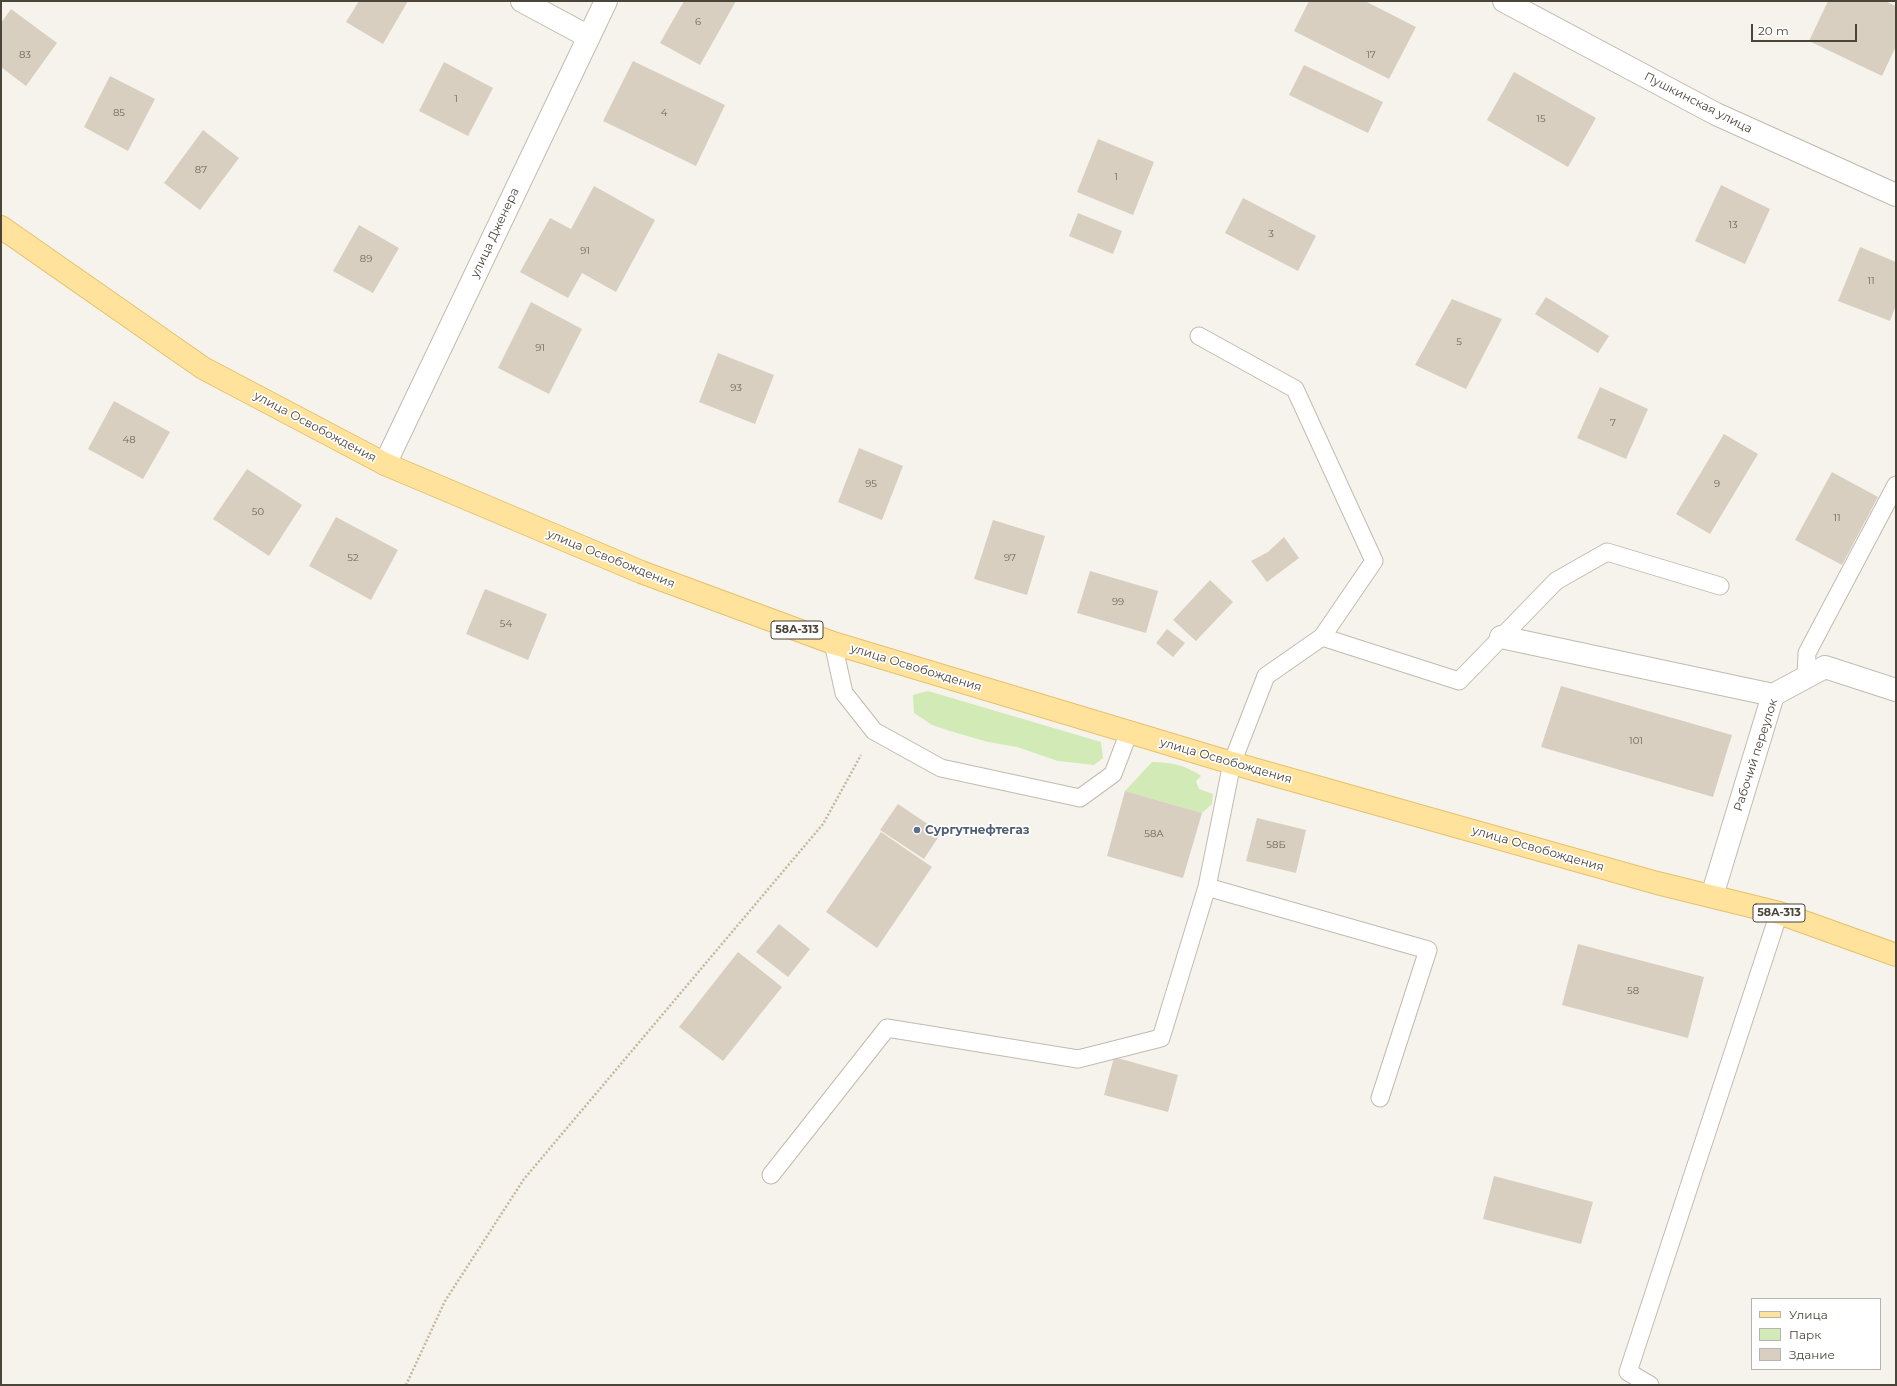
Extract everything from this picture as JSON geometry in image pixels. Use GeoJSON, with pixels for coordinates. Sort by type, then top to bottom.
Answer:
{"type":"FeatureCollection","features":[{"type":"Feature","properties":{"kind":"main road","name":"улица Освобождения"},"geometry":{"type":"LineString","coordinates":[[1,226],[203,368],[385,464],[641,572],[833,644],[1232,763],[1650,881],[1779,913],[1896,955]]}},
{"type":"Feature","properties":{"kind":"street"},"geometry":{"type":"LineString","coordinates":[[522,1],[589,36]]}},
{"type":"Feature","properties":{"kind":"street","name":"улица Дженера"},"geometry":{"type":"LineString","coordinates":[[385,464],[606,1]]}},
{"type":"Feature","properties":{"kind":"street","name":"Пушкинская улица"},"geometry":{"type":"LineString","coordinates":[[1504,1],[1716,114],[1896,195]]}},
{"type":"Feature","properties":{"kind":"street"},"geometry":{"type":"LineString","coordinates":[[1501,637],[1773,695]]}},
{"type":"Feature","properties":{"kind":"street","name":"Рабочий переулок"},"geometry":{"type":"LineString","coordinates":[[1712,896],[1773,695],[1825,667],[1896,690]]}},
{"type":"Feature","properties":{"kind":"lane"},"geometry":{"type":"LineString","coordinates":[[771,1175],[887,1028],[1078,1059],[1161,1038],[1207,887],[1232,763],[1266,676],[1322,637],[1374,561],[1296,389],[1199,336]]}},
{"type":"Feature","properties":{"kind":"lane"},"geometry":{"type":"LineString","coordinates":[[1806,677],[1807,653],[1896,485]]}},
{"type":"Feature","properties":{"kind":"lane"},"geometry":{"type":"LineString","coordinates":[[1322,637],[1459,681],[1556,581],[1608,552],[1720,586]]}},
{"type":"Feature","properties":{"kind":"lane"},"geometry":{"type":"LineString","coordinates":[[833,644],[844,693],[874,731],[941,768],[1080,798],[1113,774],[1129,732]]}},
{"type":"Feature","properties":{"kind":"lane"},"geometry":{"type":"LineString","coordinates":[[1207,887],[1428,950],[1380,1098]]}},
{"type":"Feature","properties":{"kind":"lane"},"geometry":{"type":"LineString","coordinates":[[1650,1385],[1628,1372],[1779,913]]}},
{"type":"Feature","properties":{"kind":"path"},"geometry":{"type":"LineString","coordinates":[[406,1385],[445,1301],[524,1179],[823,824],[874,731]]}},
{"type":"Feature","properties":{"kind":"green space"},"geometry":{"type":"Polygon","coordinates":[[[928,691],[1101,742],[1103,758],[1094,765],[1058,761],[1017,747],[988,742],[932,725],[914,713],[913,695],[928,691]]]}},
{"type":"Feature","properties":{"kind":"green space"},"geometry":{"type":"Polygon","coordinates":[[[1152,762],[1178,765],[1190,769],[1201,776],[1196,781],[1199,789],[1213,794],[1212,804],[1202,813],[1125,791],[1152,762]]]}},
{"type":"Feature","properties":{"kind":"building"},"geometry":{"type":"Polygon","coordinates":[[[359,1],[408,1],[383,44],[346,22],[359,1]]]}},
{"type":"Feature","properties":{"kind":"building"},"geometry":{"type":"Polygon","coordinates":[[[684,1],[736,1],[700,65],[660,43],[684,1]]]}},
{"type":"Feature","properties":{"kind":"building"},"geometry":{"type":"Polygon","coordinates":[[[1309,1],[1365,1],[1416,27],[1389,79],[1294,31],[1309,1]]]}},
{"type":"Feature","properties":{"kind":"building"},"geometry":{"type":"Polygon","coordinates":[[[1828,1],[1885,1],[1896,6],[1896,46],[1882,76],[1809,41],[1828,1]]]}},
{"type":"Feature","properties":{"kind":"building"},"geometry":{"type":"Polygon","coordinates":[[[11,9],[57,43],[26,86],[1,67],[1,23],[11,9]]]}},
{"type":"Feature","properties":{"kind":"building"},"geometry":{"type":"Polygon","coordinates":[[[633,61],[725,105],[696,166],[603,121],[633,61]]]}},
{"type":"Feature","properties":{"kind":"building"},"geometry":{"type":"Polygon","coordinates":[[[444,62],[493,88],[468,136],[419,111],[444,62]]]}},
{"type":"Feature","properties":{"kind":"building"},"geometry":{"type":"Polygon","coordinates":[[[1304,65],[1383,102],[1368,133],[1289,95],[1304,65]]]}},
{"type":"Feature","properties":{"kind":"building"},"geometry":{"type":"Polygon","coordinates":[[[1514,72],[1596,118],[1568,167],[1487,120],[1514,72]]]}},
{"type":"Feature","properties":{"kind":"building"},"geometry":{"type":"Polygon","coordinates":[[[110,76],[155,99],[128,151],[84,127],[110,76]]]}},
{"type":"Feature","properties":{"kind":"building"},"geometry":{"type":"Polygon","coordinates":[[[203,130],[239,158],[200,210],[164,183],[203,130]]]}},
{"type":"Feature","properties":{"kind":"building"},"geometry":{"type":"Polygon","coordinates":[[[1098,139],[1154,162],[1133,215],[1077,192],[1098,139]]]}},
{"type":"Feature","properties":{"kind":"building"},"geometry":{"type":"Polygon","coordinates":[[[1721,185],[1770,209],[1745,264],[1695,241],[1721,185]]]}},
{"type":"Feature","properties":{"kind":"building"},"geometry":{"type":"Polygon","coordinates":[[[594,186],[655,220],[616,292],[582,273],[568,298],[520,272],[550,218],[571,229],[594,186]]]}},
{"type":"Feature","properties":{"kind":"building"},"geometry":{"type":"Polygon","coordinates":[[[1243,198],[1316,236],[1298,271],[1225,233],[1243,198]]]}},
{"type":"Feature","properties":{"kind":"building"},"geometry":{"type":"Polygon","coordinates":[[[1078,213],[1122,231],[1113,254],[1069,236],[1078,213]]]}},
{"type":"Feature","properties":{"kind":"building"},"geometry":{"type":"Polygon","coordinates":[[[359,225],[399,248],[373,293],[333,271],[359,225]]]}},
{"type":"Feature","properties":{"kind":"building"},"geometry":{"type":"Polygon","coordinates":[[[1860,247],[1896,262],[1896,305],[1890,321],[1838,301],[1860,247]]]}},
{"type":"Feature","properties":{"kind":"building"},"geometry":{"type":"Polygon","coordinates":[[[1546,297],[1609,336],[1598,353],[1535,314],[1546,297]]]}},
{"type":"Feature","properties":{"kind":"building"},"geometry":{"type":"Polygon","coordinates":[[[1452,299],[1502,319],[1466,389],[1415,365],[1452,299]]]}},
{"type":"Feature","properties":{"kind":"building"},"geometry":{"type":"Polygon","coordinates":[[[531,302],[582,329],[549,394],[498,368],[531,302]]]}},
{"type":"Feature","properties":{"kind":"building"},"geometry":{"type":"Polygon","coordinates":[[[718,353],[774,375],[755,424],[699,402],[718,353]]]}},
{"type":"Feature","properties":{"kind":"building"},"geometry":{"type":"Polygon","coordinates":[[[1600,387],[1648,409],[1626,459],[1577,438],[1600,387]]]}},
{"type":"Feature","properties":{"kind":"building"},"geometry":{"type":"Polygon","coordinates":[[[114,401],[170,432],[143,479],[88,449],[114,401]]]}},
{"type":"Feature","properties":{"kind":"building"},"geometry":{"type":"Polygon","coordinates":[[[1724,434],[1758,454],[1710,534],[1676,514],[1724,434]]]}},
{"type":"Feature","properties":{"kind":"building"},"geometry":{"type":"Polygon","coordinates":[[[859,448],[903,466],[882,520],[838,502],[859,448]]]}},
{"type":"Feature","properties":{"kind":"building"},"geometry":{"type":"Polygon","coordinates":[[[247,469],[302,505],[269,556],[213,519],[247,469]]]}},
{"type":"Feature","properties":{"kind":"building"},"geometry":{"type":"Polygon","coordinates":[[[1832,472],[1878,497],[1842,565],[1795,540],[1832,472]]]}},
{"type":"Feature","properties":{"kind":"building"},"geometry":{"type":"Polygon","coordinates":[[[336,517],[398,550],[371,600],[309,566],[336,517]]]}},
{"type":"Feature","properties":{"kind":"building"},"geometry":{"type":"Polygon","coordinates":[[[993,520],[1045,536],[1027,595],[974,579],[993,520]]]}},
{"type":"Feature","properties":{"kind":"building"},"geometry":{"type":"Polygon","coordinates":[[[1284,537],[1299,558],[1267,582],[1251,561],[1268,552],[1284,537]]]}},
{"type":"Feature","properties":{"kind":"building"},"geometry":{"type":"Polygon","coordinates":[[[1090,571],[1158,591],[1146,633],[1077,613],[1090,571]]]}},
{"type":"Feature","properties":{"kind":"building"},"geometry":{"type":"Polygon","coordinates":[[[1210,580],[1233,602],[1196,641],[1173,620],[1210,580]]]}},
{"type":"Feature","properties":{"kind":"building"},"geometry":{"type":"Polygon","coordinates":[[[485,589],[547,614],[528,660],[466,634],[485,589]]]}},
{"type":"Feature","properties":{"kind":"building"},"geometry":{"type":"Polygon","coordinates":[[[1167,629],[1185,643],[1173,657],[1156,643],[1167,629]]]}},
{"type":"Feature","properties":{"kind":"building"},"geometry":{"type":"Polygon","coordinates":[[[1561,686],[1732,735],[1713,797],[1541,747],[1561,686]]]}},
{"type":"Feature","properties":{"kind":"building"},"geometry":{"type":"Polygon","coordinates":[[[1125,791],[1202,813],[1183,878],[1107,856],[1125,791]]]}},
{"type":"Feature","properties":{"kind":"building"},"geometry":{"type":"Polygon","coordinates":[[[898,804],[941,833],[924,859],[880,830],[898,804]]]}},
{"type":"Feature","properties":{"kind":"building"},"geometry":{"type":"Polygon","coordinates":[[[1257,818],[1306,830],[1296,873],[1246,861],[1257,818]]]}},
{"type":"Feature","properties":{"kind":"building"},"geometry":{"type":"Polygon","coordinates":[[[881,832],[932,867],[877,948],[826,912],[881,832]]]}},
{"type":"Feature","properties":{"kind":"building"},"geometry":{"type":"Polygon","coordinates":[[[779,924],[810,949],[788,977],[756,952],[779,924]]]}},
{"type":"Feature","properties":{"kind":"building"},"geometry":{"type":"Polygon","coordinates":[[[1578,944],[1704,977],[1688,1038],[1562,1005],[1578,944]]]}},
{"type":"Feature","properties":{"kind":"building"},"geometry":{"type":"Polygon","coordinates":[[[738,952],[782,987],[723,1061],[679,1027],[738,952]]]}},
{"type":"Feature","properties":{"kind":"building"},"geometry":{"type":"Polygon","coordinates":[[[1114,1057],[1178,1075],[1168,1112],[1104,1095],[1114,1057]]]}},
{"type":"Feature","properties":{"kind":"building"},"geometry":{"type":"Polygon","coordinates":[[[1494,1176],[1593,1202],[1581,1244],[1483,1219],[1494,1176]]]}},
{"type":"Feature","properties":{"kind":"place","name":"Сургутнефтегаз"},"geometry":{"type":"Point","coordinates":[917,830]}}]}
